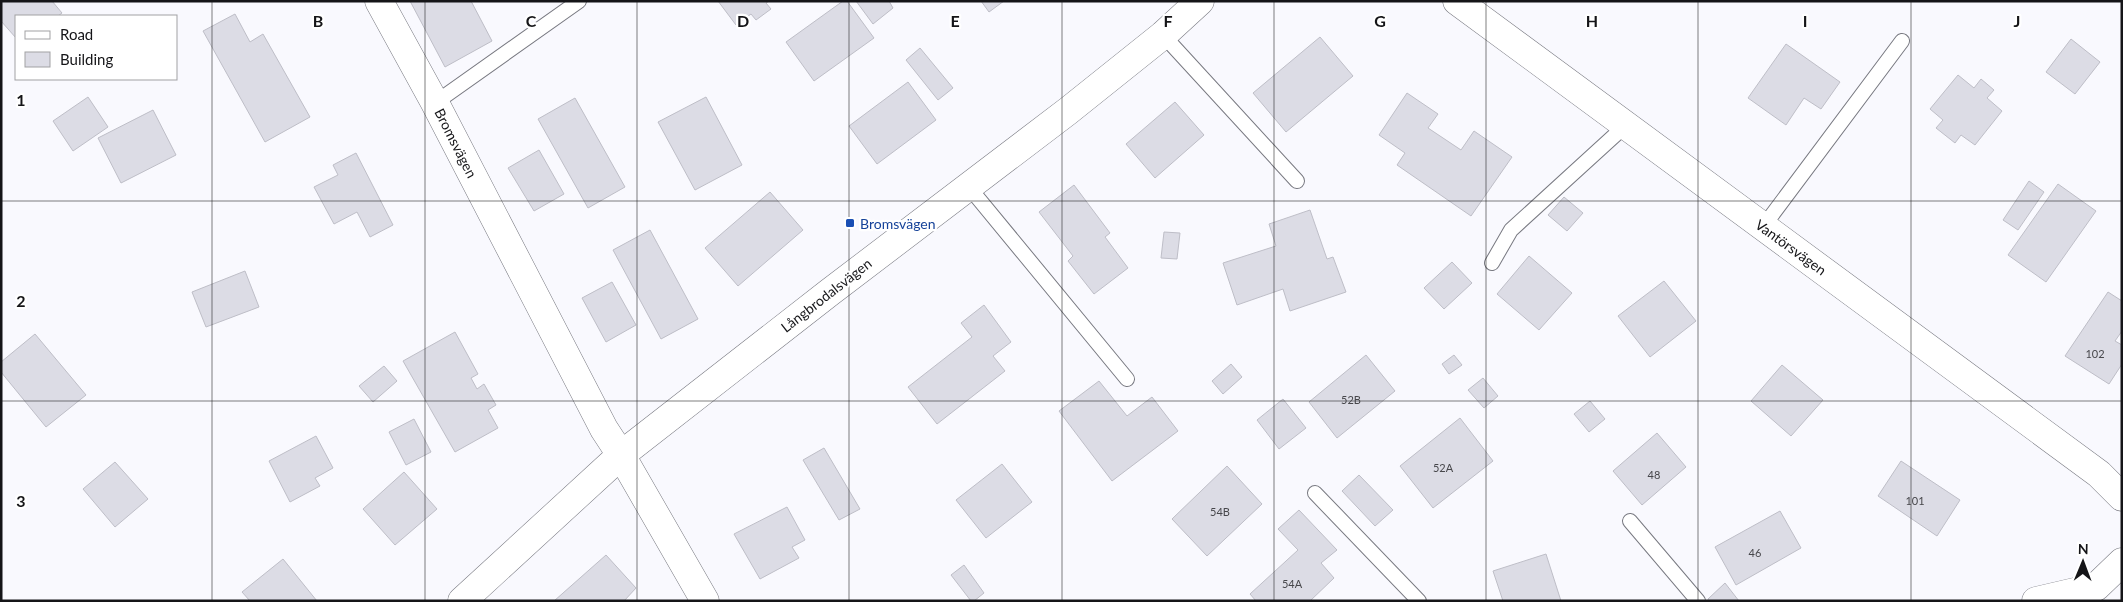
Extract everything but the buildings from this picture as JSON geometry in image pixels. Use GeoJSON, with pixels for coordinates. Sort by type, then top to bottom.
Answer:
{"type":"FeatureCollection","features":[{"type":"Feature","properties":{"kind":"street","name":"Bromsvägen"},"geometry":{"type":"LineString","coordinates":[[379,1],[435,103],[604,429],[705,601]]}},
{"type":"Feature","properties":{"kind":"street","name":"Långbrodalsvägen"},"geometry":{"type":"LineString","coordinates":[[462,601],[621,455],[830,292],[1068,111],[1162,35],[1200,1]]}},
{"type":"Feature","properties":{"kind":"street","name":"Vantörsvägen"},"geometry":{"type":"LineString","coordinates":[[1457,1],[2099,474],[2122,496]]}},
{"type":"Feature","properties":{"kind":"street"},"geometry":{"type":"LineString","coordinates":[[2036,601],[2096,588],[2115,574]]}},
{"type":"Feature","properties":{"kind":"lane"},"geometry":{"type":"LineString","coordinates":[[435,103],[579,1]]}},
{"type":"Feature","properties":{"kind":"lane"},"geometry":{"type":"LineString","coordinates":[[1162,35],[1298,181]]}},
{"type":"Feature","properties":{"kind":"lane"},"geometry":{"type":"LineString","coordinates":[[1763,227],[1902,40]]}},
{"type":"Feature","properties":{"kind":"lane"},"geometry":{"type":"LineString","coordinates":[[1492,263],[1511,230],[1625,126]]}},
{"type":"Feature","properties":{"kind":"lane"},"geometry":{"type":"LineString","coordinates":[[968,186],[1127,379]]}},
{"type":"Feature","properties":{"kind":"lane"},"geometry":{"type":"LineString","coordinates":[[1315,493],[1419,601]]}},
{"type":"Feature","properties":{"kind":"lane"},"geometry":{"type":"LineString","coordinates":[[1630,521],[1698,601]]}},
{"type":"Feature","properties":{"kind":"place","name":"Bromsvägen"},"geometry":{"type":"Point","coordinates":[850,223]}}]}
